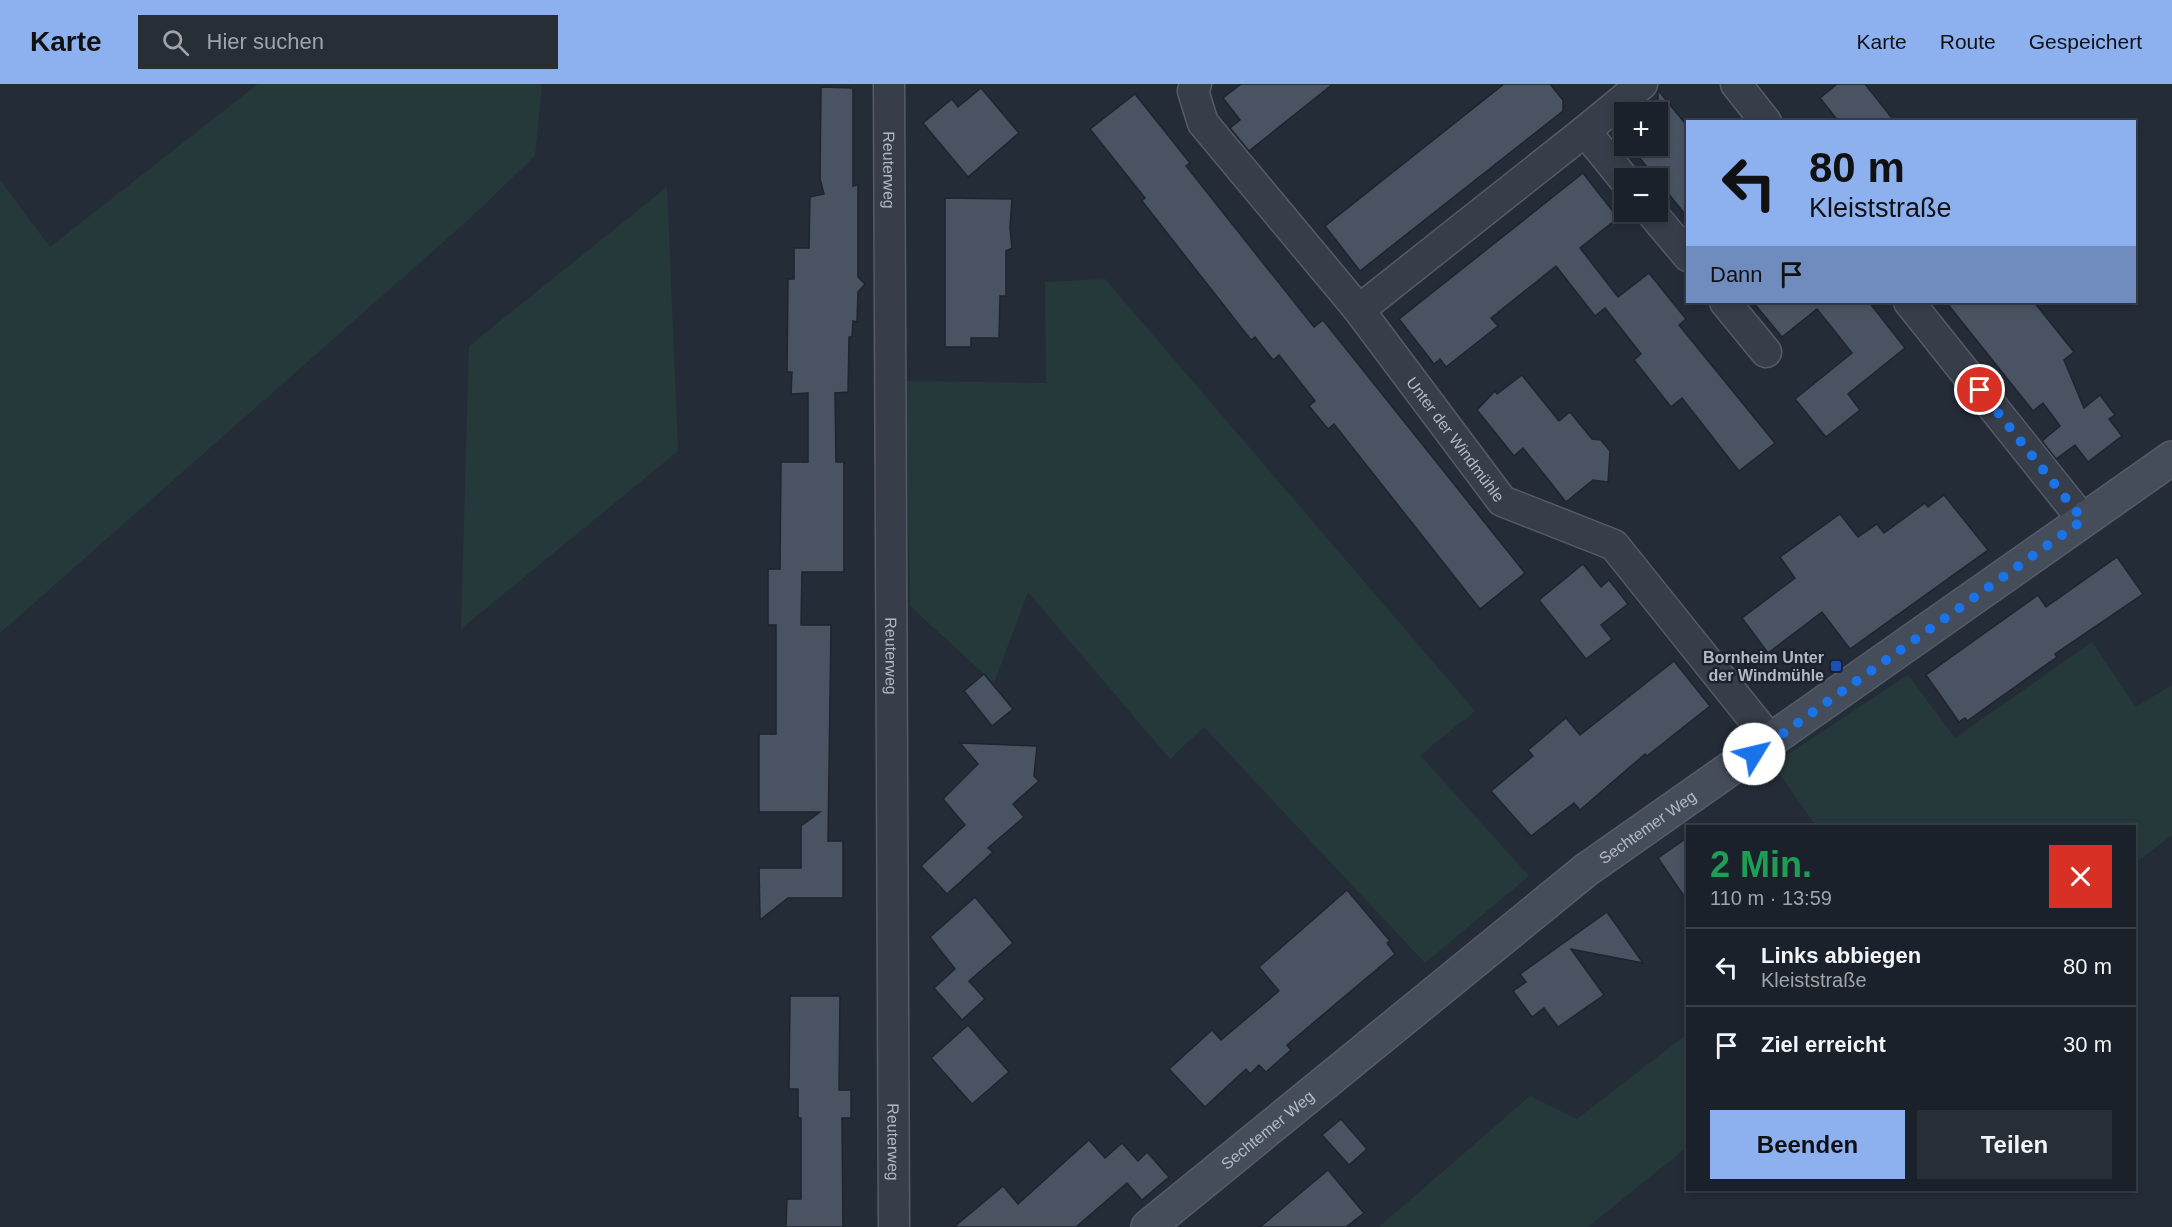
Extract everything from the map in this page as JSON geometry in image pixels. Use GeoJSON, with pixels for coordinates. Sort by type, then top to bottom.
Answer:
{"type":"FeatureCollection","features":[{"type":"Feature","properties":{"kind":"street","name":"Reuterweg"},"geometry":{"type":"LineString","coordinates":[[889,84],[894,1227]]}},
{"type":"Feature","properties":{"kind":"street","name":"Unter der Windmühle"},"geometry":{"type":"LineString","coordinates":[[1196,84],[1193,91],[1203,123],[1359,310],[1502,501],[1614,545],[1771,741]]}},
{"type":"Feature","properties":{"kind":"street"},"geometry":{"type":"LineString","coordinates":[[1359,310],[1642,84]]}},
{"type":"Feature","properties":{"kind":"street"},"geometry":{"type":"LineString","coordinates":[[1736,84],[1764,120]]}},
{"type":"Feature","properties":{"kind":"street"},"geometry":{"type":"LineString","coordinates":[[1585,131],[1615,168]]}},
{"type":"Feature","properties":{"kind":"street"},"geometry":{"type":"LineString","coordinates":[[1659,222],[1686,254]]}},
{"type":"Feature","properties":{"kind":"street"},"geometry":{"type":"LineString","coordinates":[[1726,303],[1766,352]]}},
{"type":"Feature","properties":{"kind":"street"},"geometry":{"type":"LineString","coordinates":[[1910,303],[2083,520]]}},
{"type":"Feature","properties":{"kind":"street","name":"Sechtemer Weg"},"geometry":{"type":"LineString","coordinates":[[1148,1227],[1586,870],[2172,458]]}},
{"type":"Feature","properties":{"kind":"shaded area"},"geometry":{"type":"Polygon","coordinates":[[[258,84],[542,84],[535,156],[467,221],[0,633],[0,180],[50,247],[258,84]]]}},
{"type":"Feature","properties":{"kind":"shaded area"},"geometry":{"type":"Polygon","coordinates":[[[667,187],[678,451],[461,629],[469,346],[667,187]]]}},
{"type":"Feature","properties":{"kind":"shaded area"},"geometry":{"type":"Polygon","coordinates":[[[1105,279],[1475,711],[1420,755],[1529,876],[1425,963],[1204,727],[1170,759],[1028,592],[994,683],[910,606],[906,381],[1046,383],[1045,282],[1105,279]]]}},
{"type":"Feature","properties":{"kind":"shaded area"},"geometry":{"type":"Polygon","coordinates":[[[2092,642],[2136,707],[2172,685],[2172,835],[2136,862],[2136,825],[1815,825],[1773,764],[1908,675],[1955,738],[2092,642]]]}},
{"type":"Feature","properties":{"kind":"shaded area"},"geometry":{"type":"Polygon","coordinates":[[[1686,1035],[1686,1148],[1588,1227],[1379,1227],[1530,1096],[1577,1119],[1686,1035]]]}},
{"type":"Feature","properties":{"kind":"building"},"geometry":{"type":"Polygon","coordinates":[[[1241,84],[1333,84],[1249,151],[1230,128],[1240,120],[1223,98],[1241,84]]]}},
{"type":"Feature","properties":{"kind":"building"},"geometry":{"type":"Polygon","coordinates":[[[1504,84],[1550,84],[1563,100],[1563,111],[1360,271],[1325,226],[1504,84]]]}},
{"type":"Feature","properties":{"kind":"building"},"geometry":{"type":"Polygon","coordinates":[[[1837,84],[1865,84],[1893,120],[1837,120],[1820,98],[1837,84]]]}},
{"type":"Feature","properties":{"kind":"building"},"geometry":{"type":"Polygon","coordinates":[[[821,87],[853,88],[853,186],[858,185],[858,277],[865,284],[858,292],[857,322],[853,321],[852,337],[849,337],[848,392],[835,393],[836,462],[844,462],[844,572],[802,572],[801,625],[831,625],[828,841],[843,841],[843,898],[788,898],[760,920],[759,868],[801,868],[801,826],[820,812],[759,812],[759,734],[776,734],[776,625],[768,625],[768,569],[780,569],[781,462],[808,462],[808,393],[791,394],[792,372],[787,372],[788,279],[794,279],[794,248],[809,248],[810,197],[824,194],[820,179],[821,87]]]}},
{"type":"Feature","properties":{"kind":"building"},"geometry":{"type":"Polygon","coordinates":[[[981,88],[1019,133],[968,177],[923,123],[952,99],[958,107],[981,88]]]}},
{"type":"Feature","properties":{"kind":"building"},"geometry":{"type":"Polygon","coordinates":[[[1658,90],[1668,102],[1658,102],[1658,90]]]}},
{"type":"Feature","properties":{"kind":"building"},"geometry":{"type":"Polygon","coordinates":[[[1135,94],[1190,163],[1186,166],[1314,327],[1323,320],[1525,573],[1480,609],[1334,424],[1328,429],[1309,406],[1315,401],[1279,355],[1273,360],[1255,337],[1251,340],[1142,201],[1145,198],[1090,129],[1135,94]]]}},
{"type":"Feature","properties":{"kind":"building"},"geometry":{"type":"Polygon","coordinates":[[[1668,102],[1686,125],[1686,216],[1668,193],[1668,168],[1648,168],[1638,156],[1668,156],[1668,102]]]}},
{"type":"Feature","properties":{"kind":"building"},"geometry":{"type":"Polygon","coordinates":[[[1583,173],[1614,213],[1614,221],[1580,248],[1618,297],[1649,273],[1686,319],[1679,325],[1775,443],[1739,471],[1682,398],[1671,407],[1634,360],[1641,354],[1605,308],[1595,316],[1556,266],[1491,318],[1498,326],[1446,367],[1440,359],[1434,364],[1399,319],[1583,173]]]}},
{"type":"Feature","properties":{"kind":"building"},"geometry":{"type":"Polygon","coordinates":[[[945,198],[1012,199],[1010,228],[1012,248],[1006,251],[1006,296],[1000,296],[999,338],[971,338],[971,347],[945,347],[945,198]]]}},
{"type":"Feature","properties":{"kind":"building"},"geometry":{"type":"Polygon","coordinates":[[[1754,303],[1870,303],[1905,348],[1848,394],[1860,410],[1826,437],[1795,399],[1852,353],[1817,309],[1782,337],[1754,303]]]}},
{"type":"Feature","properties":{"kind":"building"},"geometry":{"type":"Polygon","coordinates":[[[1947,303],[2035,303],[2074,352],[2064,360],[2084,408],[2100,395],[2115,415],[2109,419],[2122,436],[2088,462],[2075,445],[2056,459],[2042,441],[2060,426],[2043,403],[2033,411],[1947,303]]]}},
{"type":"Feature","properties":{"kind":"building"},"geometry":{"type":"Polygon","coordinates":[[[1522,375],[1559,421],[1570,412],[1592,439],[1601,440],[1610,451],[1608,482],[1593,480],[1566,502],[1523,448],[1514,456],[1477,410],[1495,391],[1497,394],[1522,375]]]}},
{"type":"Feature","properties":{"kind":"building"},"geometry":{"type":"Polygon","coordinates":[[[1944,495],[1988,550],[1850,649],[1822,612],[1768,653],[1742,618],[1795,578],[1780,557],[1840,514],[1858,537],[1877,524],[1884,533],[1925,503],[1928,507],[1944,495]]]}},
{"type":"Feature","properties":{"kind":"building"},"geometry":{"type":"Polygon","coordinates":[[[2117,557],[2143,594],[2055,654],[2057,657],[1967,721],[1965,718],[1959,722],[1926,675],[2038,595],[2046,607],[2117,557]]]}},
{"type":"Feature","properties":{"kind":"building"},"geometry":{"type":"Polygon","coordinates":[[[1583,564],[1601,587],[1609,580],[1628,604],[1601,625],[1612,639],[1586,659],[1539,600],[1583,564]]]}},
{"type":"Feature","properties":{"kind":"building"},"geometry":{"type":"Polygon","coordinates":[[[1674,661],[1710,706],[1647,756],[1645,754],[1580,810],[1574,803],[1531,836],[1491,791],[1533,756],[1528,750],[1566,718],[1580,735],[1674,661]]]}},
{"type":"Feature","properties":{"kind":"building"},"geometry":{"type":"Polygon","coordinates":[[[984,674],[1013,709],[992,726],[964,691],[984,674]]]}},
{"type":"Feature","properties":{"kind":"building"},"geometry":{"type":"Polygon","coordinates":[[[960,743],[1037,746],[1034,776],[1039,781],[1013,804],[1024,817],[988,848],[993,852],[947,894],[921,866],[965,825],[943,799],[978,764],[960,743]]]}},
{"type":"Feature","properties":{"kind":"building"},"geometry":{"type":"Polygon","coordinates":[[[1686,838],[1686,899],[1658,858],[1686,838]]]}},
{"type":"Feature","properties":{"kind":"building"},"geometry":{"type":"Polygon","coordinates":[[[1347,890],[1390,941],[1387,943],[1395,954],[1287,1045],[1291,1050],[1266,1072],[1259,1065],[1250,1074],[1246,1069],[1205,1107],[1169,1069],[1212,1030],[1221,1040],[1279,991],[1259,967],[1347,890]]]}},
{"type":"Feature","properties":{"kind":"building"},"geometry":{"type":"Polygon","coordinates":[[[975,897],[1013,943],[969,981],[985,999],[962,1020],[934,988],[955,969],[930,937],[975,897]]]}},
{"type":"Feature","properties":{"kind":"building"},"geometry":{"type":"Polygon","coordinates":[[[1607,912],[1643,963],[1571,949],[1604,995],[1558,1027],[1544,1008],[1532,1017],[1513,991],[1526,982],[1520,974],[1607,912]]]}},
{"type":"Feature","properties":{"kind":"building"},"geometry":{"type":"Polygon","coordinates":[[[790,996],[840,996],[839,1090],[851,1090],[851,1118],[842,1118],[843,1227],[786,1227],[787,1199],[801,1199],[801,1118],[798,1118],[798,1089],[789,1089],[790,996]]]}},
{"type":"Feature","properties":{"kind":"building"},"geometry":{"type":"Polygon","coordinates":[[[968,1025],[1009,1072],[972,1104],[931,1058],[968,1025]]]}},
{"type":"Feature","properties":{"kind":"building"},"geometry":{"type":"Polygon","coordinates":[[[1341,1119],[1367,1149],[1349,1165],[1322,1135],[1341,1119]]]}},
{"type":"Feature","properties":{"kind":"building"},"geometry":{"type":"Polygon","coordinates":[[[1089,1140],[1105,1158],[1122,1143],[1138,1161],[1147,1152],[1169,1177],[1142,1200],[1127,1183],[1076,1227],[954,1227],[1003,1186],[1018,1204],[1089,1140]]]}},
{"type":"Feature","properties":{"kind":"building"},"geometry":{"type":"Polygon","coordinates":[[[1328,1170],[1364,1213],[1346,1227],[1260,1227],[1328,1170]]]}},
{"type":"Feature","properties":{"kind":"place","name":"Bornheim Unter der Windmühle"},"geometry":{"type":"Point","coordinates":[1836,666]}},
{"type":"Feature","properties":{"kind":"route"},"geometry":{"type":"LineString","coordinates":[[1754,754],[2083,520],[1980,390]]}}]}
